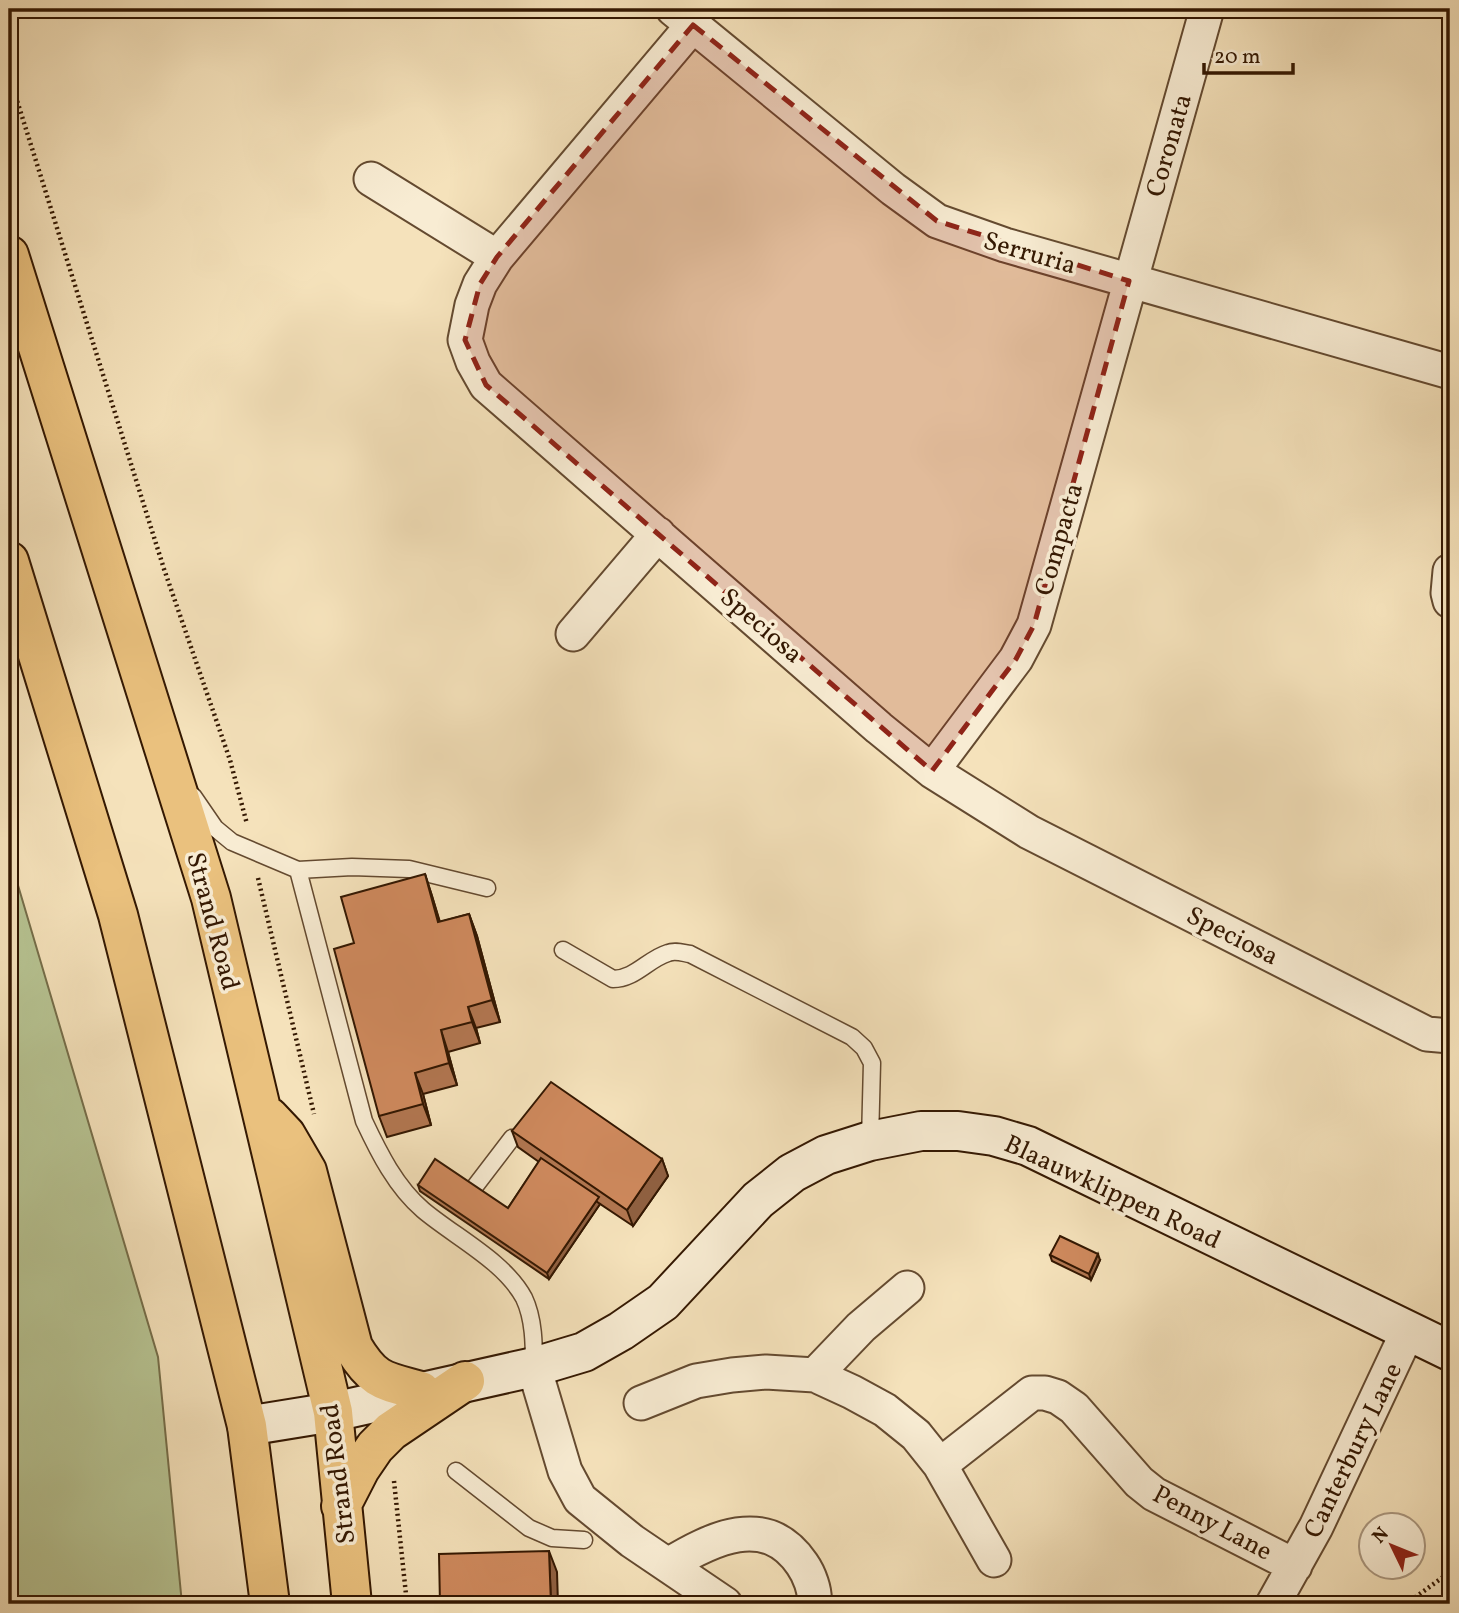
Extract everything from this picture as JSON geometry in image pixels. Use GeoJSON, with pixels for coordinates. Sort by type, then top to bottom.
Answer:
{"type":"FeatureCollection","features":[{"type":"Feature","properties":{"kind":"main road","name":"Strand Road"},"geometry":{"type":"LineString","coordinates":[[9,255],[211,898],[332,1412],[352,1604]]}},
{"type":"Feature","properties":{"kind":"main road"},"geometry":{"type":"LineString","coordinates":[[9,561],[118,915],[247,1426],[270,1604]]}},
{"type":"Feature","properties":{"kind":"main road"},"geometry":{"type":"LineString","coordinates":[[261,1108],[286,1135],[307,1171],[353,1347],[364,1366],[380,1380],[421,1391]]}},
{"type":"Feature","properties":{"kind":"main road"},"geometry":{"type":"LineString","coordinates":[[341,1506],[360,1469],[375,1447],[391,1431],[466,1381]]}},
{"type":"Feature","properties":{"kind":"street","name":"Coronata"},"geometry":{"type":"LineString","coordinates":[[1129,281],[1207,9]]}},
{"type":"Feature","properties":{"kind":"street","name":"Serruria"},"geometry":{"type":"LineString","coordinates":[[683,17],[893,189],[937,221],[975,236],[1450,372]]}},
{"type":"Feature","properties":{"kind":"street","name":"Speciosa"},"geometry":{"type":"LineString","coordinates":[[683,17],[497,257],[480,284],[472,305],[465,340],[486,385],[879,728],[932,771],[1029,832],[1427,1034],[1450,1036]]}},
{"type":"Feature","properties":{"kind":"street"},"geometry":{"type":"LineString","coordinates":[[371,179],[497,257]]}},
{"type":"Feature","properties":{"kind":"street","name":"Compacta"},"geometry":{"type":"LineString","coordinates":[[932,771],[1016,659],[1034,625],[1129,281]]}},
{"type":"Feature","properties":{"kind":"street"},"geometry":{"type":"LineString","coordinates":[[572,634],[658,534]]}},
{"type":"Feature","properties":{"kind":"street"},"geometry":{"type":"LineString","coordinates":[[1450,571],[1450,601]]}},
{"type":"Feature","properties":{"kind":"street","name":"Blaauwklippen Road"},"geometry":{"type":"LineString","coordinates":[[247,1426],[332,1412],[534,1367],[584,1352],[621,1331],[663,1301],[758,1200],[792,1173],[827,1155],[870,1141],[921,1131],[958,1131],[994,1136],[1028,1146],[1450,1351]]}},
{"type":"Feature","properties":{"kind":"street"},"geometry":{"type":"LineString","coordinates":[[814,1375],[862,1327],[907,1288]]}},
{"type":"Feature","properties":{"kind":"street","name":"Canterbury Lane"},"geometry":{"type":"LineString","coordinates":[[1273,1604],[1316,1527],[1408,1331]]}},
{"type":"Feature","properties":{"kind":"street"},"geometry":{"type":"LineString","coordinates":[[534,1367],[565,1471],[580,1499],[602,1518],[724,1604]]}},
{"type":"Feature","properties":{"kind":"street"},"geometry":{"type":"LineString","coordinates":[[641,1403],[696,1381],[733,1374],[766,1372],[814,1375],[885,1410],[916,1435],[940,1465],[993,1560]]}},
{"type":"Feature","properties":{"kind":"street","name":"Penny Lane"},"geometry":{"type":"LineString","coordinates":[[940,1465],[1031,1393],[1045,1393],[1058,1397],[1074,1408],[1139,1482],[1154,1494],[1295,1566]]}},
{"type":"Feature","properties":{"kind":"street"},"geometry":{"type":"LineString","coordinates":[[668,1565],[718,1539],[749,1533],[772,1537],[793,1551],[806,1571],[815,1598],[814,1604]]}},
{"type":"Feature","properties":{"kind":"lane"},"geometry":{"type":"LineString","coordinates":[[163,750],[215,828],[232,842],[298,870],[352,867],[409,869],[487,888]]}},
{"type":"Feature","properties":{"kind":"lane"},"geometry":{"type":"LineString","coordinates":[[298,870],[364,1121],[381,1156],[401,1186],[422,1209],[451,1221],[506,1275],[524,1299],[534,1334],[534,1367]]}},
{"type":"Feature","properties":{"kind":"lane"},"geometry":{"type":"LineString","coordinates":[[563,950],[613,979],[630,975],[667,953],[690,954],[852,1037],[864,1048],[872,1063],[870,1141]]}},
{"type":"Feature","properties":{"kind":"lane"},"geometry":{"type":"LineString","coordinates":[[473,1189],[512,1138]]}},
{"type":"Feature","properties":{"kind":"lane"},"geometry":{"type":"LineString","coordinates":[[456,1471],[530,1528],[552,1538],[584,1540]]}},
{"type":"Feature","properties":{"kind":"path"},"geometry":{"type":"LineString","coordinates":[[9,75],[167,580],[230,760],[247,825]]}},
{"type":"Feature","properties":{"kind":"path"},"geometry":{"type":"LineString","coordinates":[[256,867],[315,1117]]}},
{"type":"Feature","properties":{"kind":"path"},"geometry":{"type":"LineString","coordinates":[[391,1431],[407,1604]]}},
{"type":"Feature","properties":{"kind":"path"},"geometry":{"type":"LineString","coordinates":[[1406,1604],[1450,1572]]}},
{"type":"Feature","properties":{"kind":"highlighted area"},"geometry":{"type":"Polygon","coordinates":[[[693,25],[937,221],[1129,281],[1034,625],[1016,659],[932,771],[486,385],[465,340],[480,284],[497,257],[693,25]]]}},
{"type":"Feature","properties":{"kind":"green space"},"geometry":{"type":"Polygon","coordinates":[[[9,855],[158,1357],[182,1604],[9,1604],[9,855]]]}},
{"type":"Feature","properties":{"kind":"building"},"geometry":{"type":"Polygon","coordinates":[[[425,874],[438,922],[469,914],[492,1000],[468,1007],[472,1022],[441,1030],[449,1063],[415,1073],[423,1104],[379,1116],[334,949],[354,943],[341,897],[425,874]]]}},
{"type":"Feature","properties":{"kind":"building"},"geometry":{"type":"Polygon","coordinates":[[[551,1082],[662,1159],[627,1210],[512,1131],[551,1082]]]}},
{"type":"Feature","properties":{"kind":"building"},"geometry":{"type":"Polygon","coordinates":[[[541,1158],[599,1197],[547,1273],[418,1185],[435,1159],[508,1208],[541,1158]]]}},
{"type":"Feature","properties":{"kind":"building"},"geometry":{"type":"Polygon","coordinates":[[[1060,1236],[1098,1254],[1089,1274],[1050,1255],[1060,1236]]]}},
{"type":"Feature","properties":{"kind":"building"},"geometry":{"type":"Polygon","coordinates":[[[549,1551],[551,1604],[440,1604],[439,1554],[549,1551]]]}}]}
